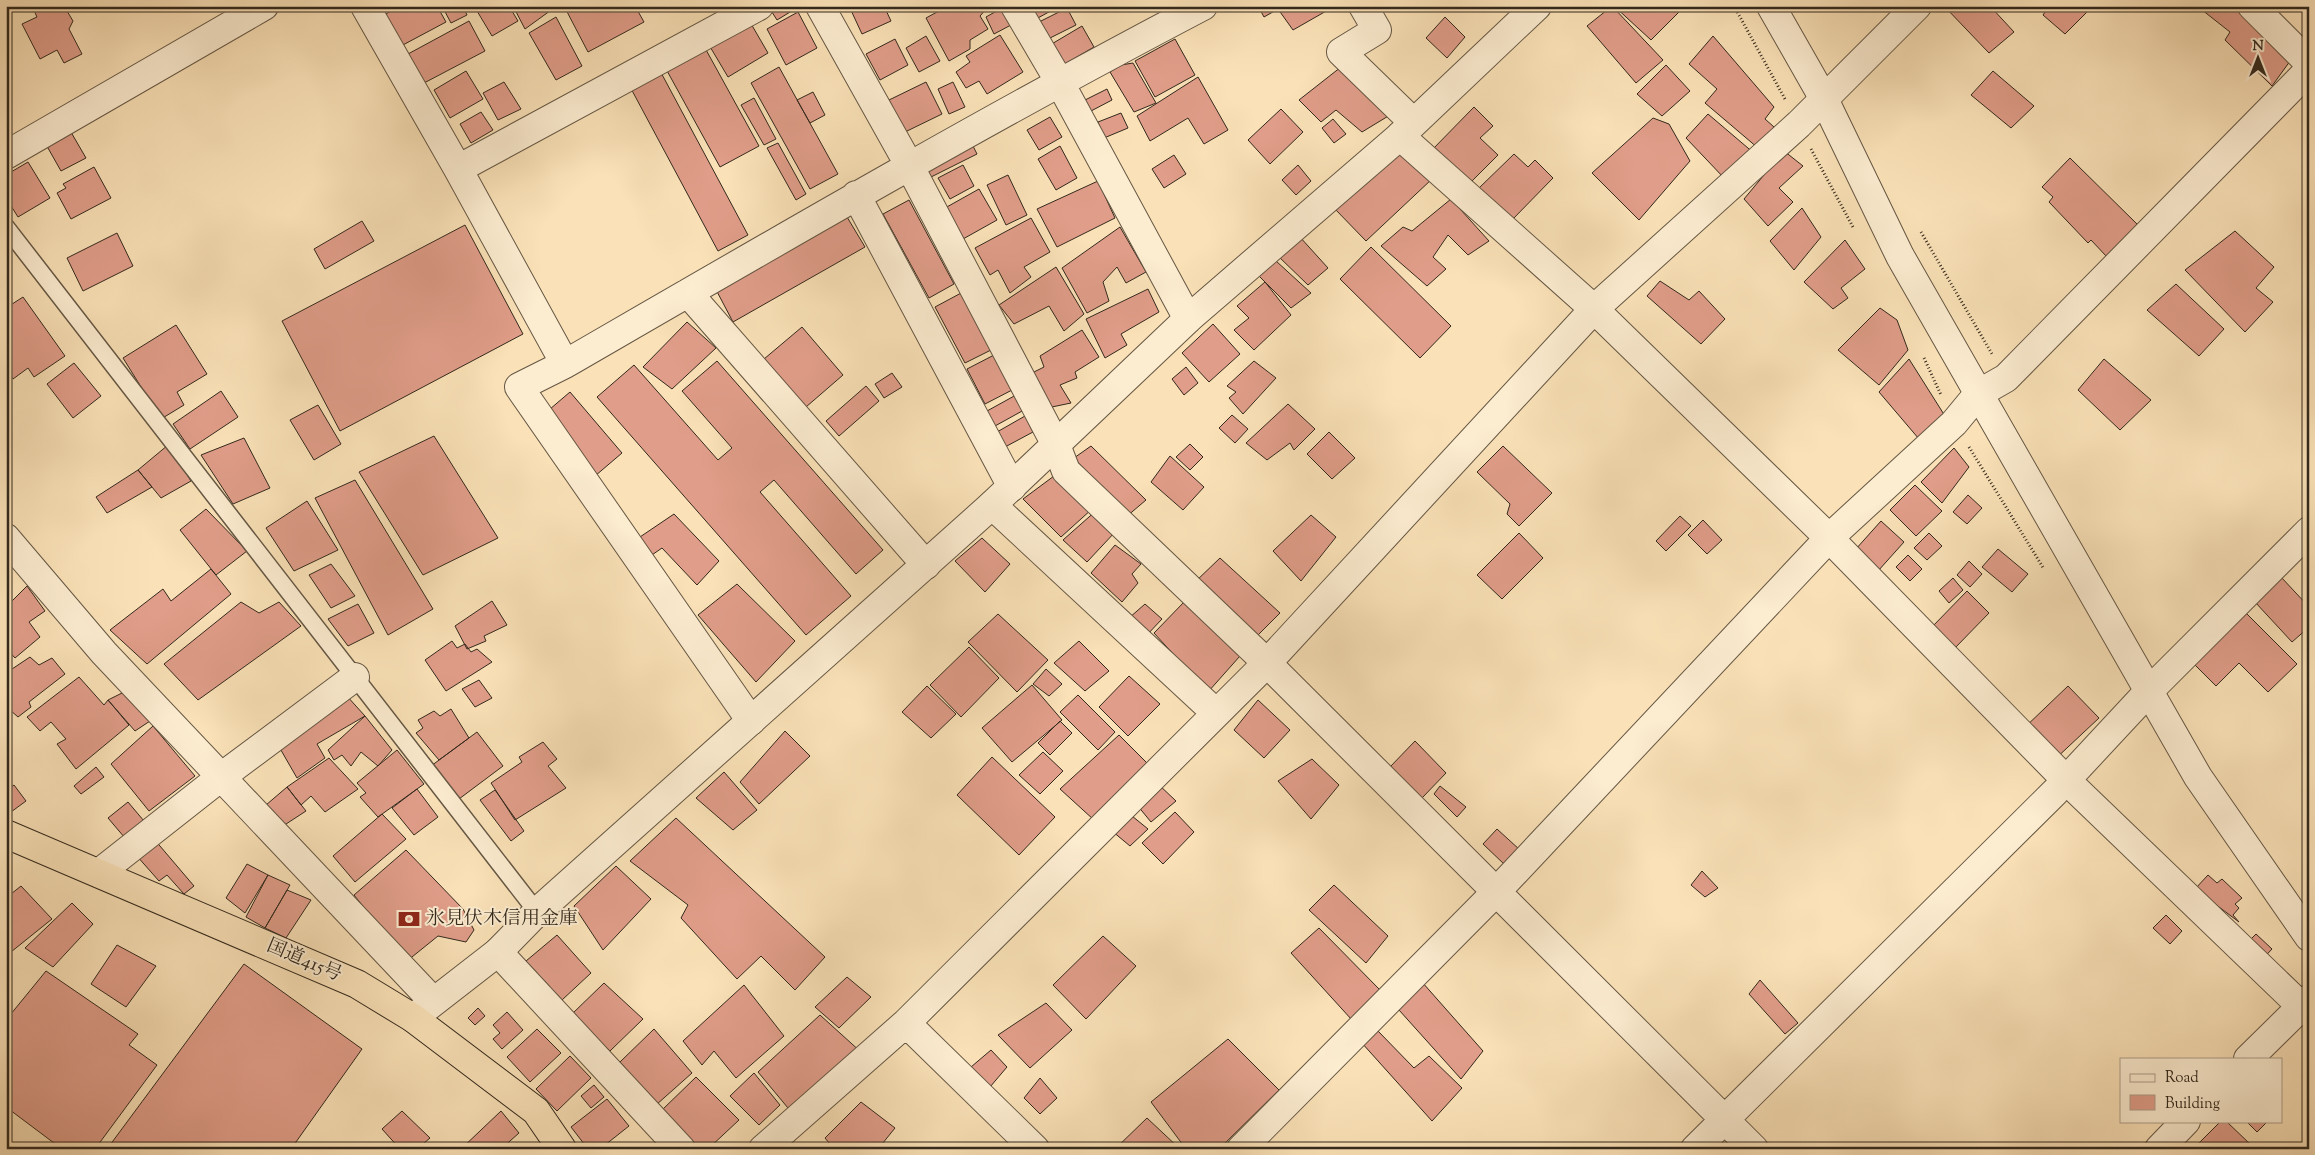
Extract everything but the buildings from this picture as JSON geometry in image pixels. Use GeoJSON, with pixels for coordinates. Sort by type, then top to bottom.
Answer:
{"type":"FeatureCollection","features":[{"type":"Feature","properties":{"kind":"highway","name":"国道415号"},"geometry":{"type":"LineString","coordinates":[[6,834],[357,984],[423,1009],[536,1110],[557,1147]]}},
{"type":"Feature","properties":{"kind":"street"},"geometry":{"type":"LineString","coordinates":[[6,155],[264,6]]}},
{"type":"Feature","properties":{"kind":"street"},"geometry":{"type":"LineString","coordinates":[[365,6],[458,169],[565,364]]}},
{"type":"Feature","properties":{"kind":"street"},"geometry":{"type":"LineString","coordinates":[[458,169],[759,6]]}},
{"type":"Feature","properties":{"kind":"street"},"geometry":{"type":"LineString","coordinates":[[820,6],[909,164],[1056,445],[1066,470],[1266,663],[1754,1149]]}},
{"type":"Feature","properties":{"kind":"street"},"geometry":{"type":"LineString","coordinates":[[1015,6],[1059,81],[1188,319]]}},
{"type":"Feature","properties":{"kind":"street"},"geometry":{"type":"LineString","coordinates":[[751,721],[519,387],[565,364],[909,164],[1059,81],[1203,6]]}},
{"type":"Feature","properties":{"kind":"street"},"geometry":{"type":"LineString","coordinates":[[1363,6],[1377,30],[1341,52],[1407,129],[1829,538],[2066,780],[2306,1006],[2249,1058]]}},
{"type":"Feature","properties":{"kind":"street"},"geometry":{"type":"LineString","coordinates":[[6,538],[104,653],[221,777],[423,1009],[498,952],[537,912],[1012,487],[1188,319],[1407,129],[1537,6]]}},
{"type":"Feature","properties":{"kind":"street"},"geometry":{"type":"LineString","coordinates":[[1771,6],[1824,99],[1900,256],[2198,778],[2309,937]]}},
{"type":"Feature","properties":{"kind":"street"},"geometry":{"type":"LineString","coordinates":[[777,1144],[906,1024],[1266,663],[1594,309],[1799,124],[1916,6]]}},
{"type":"Feature","properties":{"kind":"street"},"geometry":{"type":"LineString","coordinates":[[2252,6],[2309,63]]}},
{"type":"Feature","properties":{"kind":"street"},"geometry":{"type":"LineString","coordinates":[[1241,1149],[1496,892],[1829,538],[1954,423],[1978,394],[2006,378],[2309,70]]}},
{"type":"Feature","properties":{"kind":"street"},"geometry":{"type":"LineString","coordinates":[[856,195],[1012,487]]}},
{"type":"Feature","properties":{"kind":"street"},"geometry":{"type":"LineString","coordinates":[[688,293],[926,565]]}},
{"type":"Feature","properties":{"kind":"street"},"geometry":{"type":"LineString","coordinates":[[992,505],[1216,713]]}},
{"type":"Feature","properties":{"kind":"street"},"geometry":{"type":"LineString","coordinates":[[1695,1149],[2066,780],[2149,691],[2309,531]]}},
{"type":"Feature","properties":{"kind":"street"},"geometry":{"type":"LineString","coordinates":[[98,873],[221,777],[355,677]]}},
{"type":"Feature","properties":{"kind":"street"},"geometry":{"type":"LineString","coordinates":[[498,952],[681,1149]]}},
{"type":"Feature","properties":{"kind":"street"},"geometry":{"type":"LineString","coordinates":[[906,1024],[1035,1149]]}},
{"type":"Feature","properties":{"kind":"street"},"geometry":{"type":"LineString","coordinates":[[2159,1149],[2185,1122]]}},
{"type":"Feature","properties":{"kind":"lane"},"geometry":{"type":"LineString","coordinates":[[6,227],[537,912]]}},
{"type":"Feature","properties":{"kind":"path"},"geometry":{"type":"LineString","coordinates":[[1917,225],[2006,378]]}},
{"type":"Feature","properties":{"kind":"place","name":"氷見伏木信用金庫"},"geometry":{"type":"Point","coordinates":[409,919]}}]}
